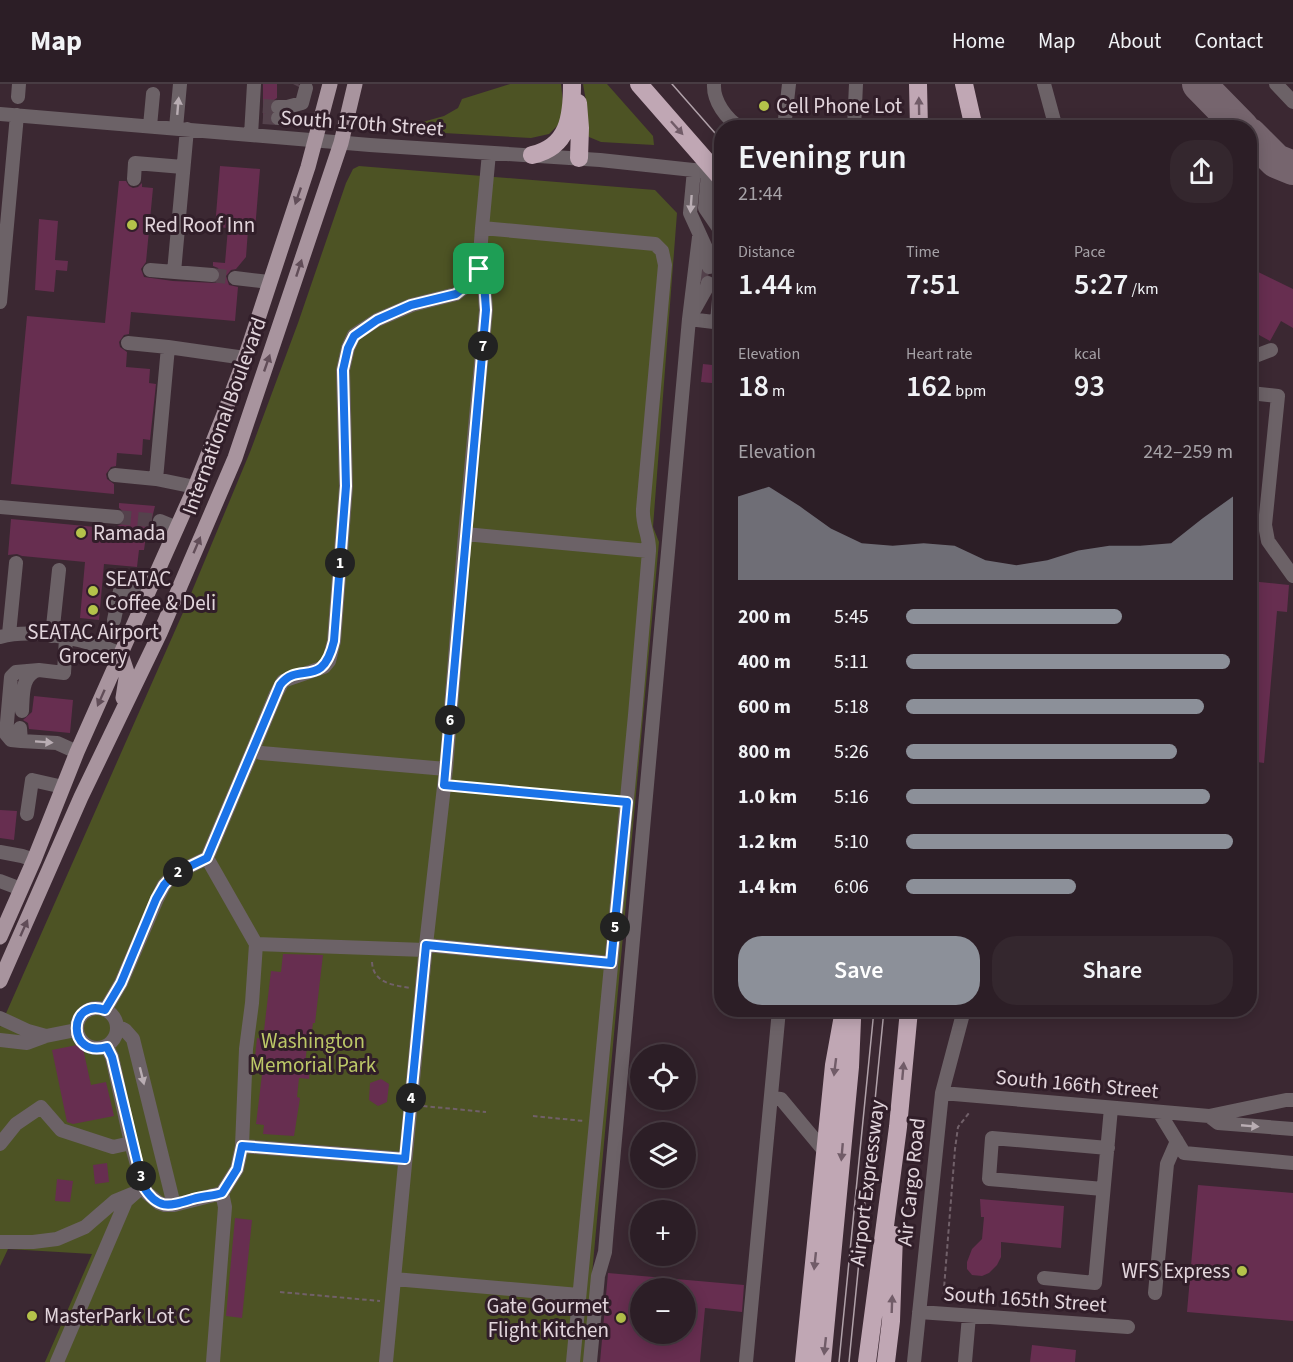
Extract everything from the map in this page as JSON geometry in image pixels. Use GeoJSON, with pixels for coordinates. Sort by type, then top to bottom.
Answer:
{"type":"FeatureCollection","features":[{"type":"Feature","properties":{"kind":"highway"},"geometry":{"type":"LineString","coordinates":[[532,155],[549,150],[555,145],[568,124],[572,108],[572,84]]}},
{"type":"Feature","properties":{"kind":"highway"},"geometry":{"type":"LineString","coordinates":[[572,84],[580,115],[579,158]]}},
{"type":"Feature","properties":{"kind":"highway"},"geometry":{"type":"LineString","coordinates":[[639,84],[711,173]]}},
{"type":"Feature","properties":{"kind":"highway"},"geometry":{"type":"LineString","coordinates":[[918,84],[919,120]]}},
{"type":"Feature","properties":{"kind":"highway"},"geometry":{"type":"LineString","coordinates":[[963,84],[963,120]]}},
{"type":"Feature","properties":{"kind":"highway"},"geometry":{"type":"LineString","coordinates":[[963,84],[972,120]]}},
{"type":"Feature","properties":{"kind":"highway"},"geometry":{"type":"LineString","coordinates":[[804,1362],[834,1065],[843,1017]]}},
{"type":"Feature","properties":{"kind":"highway","name":"Airport Expressway"},"geometry":{"type":"LineString","coordinates":[[822,1362],[849,1078],[852,1017]]}},
{"type":"Feature","properties":{"kind":"highway","name":"Airport Expressway"},"geometry":{"type":"LineString","coordinates":[[867,1362],[898,1127],[908,1017]]}},
{"type":"Feature","properties":{"kind":"highway"},"geometry":{"type":"LineString","coordinates":[[886,1362],[891,1321],[898,1127]]}},
{"type":"Feature","properties":{"kind":"main road","name":"International Boulevard"},"geometry":{"type":"LineString","coordinates":[[0,937],[34,860],[77,752],[195,487],[245,358],[315,140],[330,84]]}},
{"type":"Feature","properties":{"kind":"main road","name":"International Boulevard"},"geometry":{"type":"LineString","coordinates":[[0,981],[81,797],[160,633],[235,458],[341,143],[355,84]]}},
{"type":"Feature","properties":{"kind":"main road"},"geometry":{"type":"LineString","coordinates":[[121,654],[127,672],[121,713]]}},
{"type":"Feature","properties":{"kind":"street"},"geometry":{"type":"LineString","coordinates":[[174,272],[183,167],[180,84]]}},
{"type":"Feature","properties":{"kind":"street"},"geometry":{"type":"LineString","coordinates":[[251,135],[258,111],[254,84]]}},
{"type":"Feature","properties":{"kind":"street"},"geometry":{"type":"LineString","coordinates":[[714,84],[715,99],[733,120]]}},
{"type":"Feature","properties":{"kind":"street"},"geometry":{"type":"LineString","coordinates":[[785,120],[789,84]]}},
{"type":"Feature","properties":{"kind":"street"},"geometry":{"type":"LineString","coordinates":[[854,120],[856,84]]}},
{"type":"Feature","properties":{"kind":"street"},"geometry":{"type":"LineString","coordinates":[[1044,84],[1053,120]]}},
{"type":"Feature","properties":{"kind":"street"},"geometry":{"type":"LineString","coordinates":[[1276,84],[1293,102]]}},
{"type":"Feature","properties":{"kind":"street"},"geometry":{"type":"LineString","coordinates":[[284,109],[302,103],[302,87]]}},
{"type":"Feature","properties":{"kind":"street"},"geometry":{"type":"LineString","coordinates":[[150,126],[153,94]]}},
{"type":"Feature","properties":{"kind":"street","name":"South 170th Street"},"geometry":{"type":"LineString","coordinates":[[0,114],[341,143],[579,158],[711,173]]}},
{"type":"Feature","properties":{"kind":"street"},"geometry":{"type":"LineString","coordinates":[[0,302],[17,115]]}},
{"type":"Feature","properties":{"kind":"street"},"geometry":{"type":"LineString","coordinates":[[386,1362],[425,948],[446,769],[486,310],[484,282],[479,269],[489,153]]}},
{"type":"Feature","properties":{"kind":"street"},"geometry":{"type":"LineString","coordinates":[[134,178],[135,163],[183,167]]}},
{"type":"Feature","properties":{"kind":"street"},"geometry":{"type":"LineString","coordinates":[[711,173],[705,208],[714,221]]}},
{"type":"Feature","properties":{"kind":"street"},"geometry":{"type":"LineString","coordinates":[[711,173],[690,213],[699,237],[710,256],[714,287]]}},
{"type":"Feature","properties":{"kind":"street"},"geometry":{"type":"LineString","coordinates":[[482,228],[650,243],[660,247],[665,265],[642,516],[650,544],[573,1362]]}},
{"type":"Feature","properties":{"kind":"street"},"geometry":{"type":"LineString","coordinates":[[590,1362],[598,1276],[605,1252],[608,1228],[689,319],[699,237]]}},
{"type":"Feature","properties":{"kind":"street"},"geometry":{"type":"LineString","coordinates":[[105,1010],[121,983],[164,885],[174,874],[207,858],[283,681],[324,667],[329,662],[334,641],[347,467],[343,370],[351,342],[359,331],[377,320],[411,305],[456,294],[472,281],[479,269]]}},
{"type":"Feature","properties":{"kind":"street"},"geometry":{"type":"LineString","coordinates":[[150,270],[212,275]]}},
{"type":"Feature","properties":{"kind":"street"},"geometry":{"type":"LineString","coordinates":[[235,278],[269,282]]}},
{"type":"Feature","properties":{"kind":"street"},"geometry":{"type":"LineString","coordinates":[[689,319],[704,283]]}},
{"type":"Feature","properties":{"kind":"street"},"geometry":{"type":"LineString","coordinates":[[689,319],[714,322]]}},
{"type":"Feature","properties":{"kind":"street"},"geometry":{"type":"LineString","coordinates":[[128,343],[245,358]]}},
{"type":"Feature","properties":{"kind":"street"},"geometry":{"type":"LineString","coordinates":[[156,479],[168,347]]}},
{"type":"Feature","properties":{"kind":"street"},"geometry":{"type":"LineString","coordinates":[[1257,355],[1271,350]]}},
{"type":"Feature","properties":{"kind":"street"},"geometry":{"type":"LineString","coordinates":[[1257,394],[1278,396],[1265,525],[1268,541],[1293,576]]}},
{"type":"Feature","properties":{"kind":"street"},"geometry":{"type":"LineString","coordinates":[[115,475],[156,479],[195,487]]}},
{"type":"Feature","properties":{"kind":"street"},"geometry":{"type":"LineString","coordinates":[[0,507],[117,517]]}},
{"type":"Feature","properties":{"kind":"street"},"geometry":{"type":"LineString","coordinates":[[160,521],[177,528]]}},
{"type":"Feature","properties":{"kind":"street"},"geometry":{"type":"LineString","coordinates":[[465,534],[649,551]]}},
{"type":"Feature","properties":{"kind":"street"},"geometry":{"type":"LineString","coordinates":[[15,563],[9,635],[66,638],[101,645],[121,654]]}},
{"type":"Feature","properties":{"kind":"street"},"geometry":{"type":"LineString","coordinates":[[52,636],[59,570]]}},
{"type":"Feature","properties":{"kind":"street"},"geometry":{"type":"LineString","coordinates":[[114,620],[121,586],[145,599]]}},
{"type":"Feature","properties":{"kind":"street"},"geometry":{"type":"LineString","coordinates":[[66,638],[64,673],[39,670],[16,672],[11,677],[6,734],[11,740],[20,735],[57,743],[77,752]]}},
{"type":"Feature","properties":{"kind":"street"},"geometry":{"type":"LineString","coordinates":[[22,711],[27,679],[39,670]]}},
{"type":"Feature","properties":{"kind":"street"},"geometry":{"type":"LineString","coordinates":[[254,747],[261,753],[446,769]]}},
{"type":"Feature","properties":{"kind":"street"},"geometry":{"type":"LineString","coordinates":[[27,814],[32,780],[63,787]]}},
{"type":"Feature","properties":{"kind":"street"},"geometry":{"type":"LineString","coordinates":[[0,852],[34,860]]}},
{"type":"Feature","properties":{"kind":"street"},"geometry":{"type":"LineString","coordinates":[[0,1242],[57,1239],[85,1227],[115,1201],[138,1190],[147,1193],[159,1203],[174,1205],[222,1193],[237,1169],[242,1146],[246,1049],[256,944],[207,858]]}},
{"type":"Feature","properties":{"kind":"street"},"geometry":{"type":"LineString","coordinates":[[0,881],[21,889]]}},
{"type":"Feature","properties":{"kind":"street"},"geometry":{"type":"LineString","coordinates":[[256,944],[425,948],[611,963]]}},
{"type":"Feature","properties":{"kind":"street"},"geometry":{"type":"LineString","coordinates":[[96,1008],[105,1010],[113,1016],[117,1026],[116,1036],[107,1047],[93,1049],[81,1041],[76,1030],[77,1023],[84,1012],[96,1008]]}},
{"type":"Feature","properties":{"kind":"street"},"geometry":{"type":"LineString","coordinates":[[746,1362],[778,1017]]}},
{"type":"Feature","properties":{"kind":"street","name":"Air Cargo Road"},"geometry":{"type":"LineString","coordinates":[[914,1362],[942,1093],[962,1017]]}},
{"type":"Feature","properties":{"kind":"street"},"geometry":{"type":"LineString","coordinates":[[0,1018],[28,1031],[46,1036]]}},
{"type":"Feature","properties":{"kind":"street"},"geometry":{"type":"LineString","coordinates":[[117,1026],[133,1039],[174,1205]]}},
{"type":"Feature","properties":{"kind":"street"},"geometry":{"type":"LineString","coordinates":[[0,1054],[3,1041],[27,1043],[46,1036],[76,1030]]}},
{"type":"Feature","properties":{"kind":"street"},"geometry":{"type":"LineString","coordinates":[[107,1047],[112,1057],[132,1143],[138,1190]]}},
{"type":"Feature","properties":{"kind":"street","name":"South 166th Street"},"geometry":{"type":"LineString","coordinates":[[942,1093],[1209,1116]]}},
{"type":"Feature","properties":{"kind":"street"},"geometry":{"type":"LineString","coordinates":[[771,1098],[781,1099],[826,1153]]}},
{"type":"Feature","properties":{"kind":"street"},"geometry":{"type":"LineString","coordinates":[[1209,1116],[1286,1100],[1293,1101]]}},
{"type":"Feature","properties":{"kind":"street"},"geometry":{"type":"LineString","coordinates":[[0,1143],[16,1124],[41,1107],[61,1130],[112,1147],[132,1143]]}},
{"type":"Feature","properties":{"kind":"street"},"geometry":{"type":"LineString","coordinates":[[1044,1278],[1095,1282],[1111,1108]]}},
{"type":"Feature","properties":{"kind":"street"},"geometry":{"type":"LineString","coordinates":[[1159,1112],[1184,1153],[1293,1164]]}},
{"type":"Feature","properties":{"kind":"street"},"geometry":{"type":"LineString","coordinates":[[1209,1116],[1218,1123],[1293,1129]]}},
{"type":"Feature","properties":{"kind":"street"},"geometry":{"type":"LineString","coordinates":[[1103,1189],[989,1179],[992,1138],[1108,1148]]}},
{"type":"Feature","properties":{"kind":"street"},"geometry":{"type":"LineString","coordinates":[[1155,1293],[1167,1164],[1177,1141]]}},
{"type":"Feature","properties":{"kind":"street"},"geometry":{"type":"LineString","coordinates":[[242,1146],[405,1159]]}},
{"type":"Feature","properties":{"kind":"street"},"geometry":{"type":"LineString","coordinates":[[57,1362],[126,1201],[138,1190]]}},
{"type":"Feature","properties":{"kind":"street"},"geometry":{"type":"LineString","coordinates":[[213,1362],[225,1207],[222,1193]]}},
{"type":"Feature","properties":{"kind":"street"},"geometry":{"type":"LineString","coordinates":[[394,1279],[579,1295]]}},
{"type":"Feature","properties":{"kind":"street","name":"South 165th Street"},"geometry":{"type":"LineString","coordinates":[[919,1312],[1128,1327]]}},
{"type":"Feature","properties":{"kind":"street"},"geometry":{"type":"LineString","coordinates":[[965,1362],[969,1316]]}},
{"type":"Feature","properties":{"kind":"path"},"geometry":{"type":"LineString","coordinates":[[444,785],[627,802]]}},
{"type":"Feature","properties":{"kind":"path"},"geometry":{"type":"LineString","coordinates":[[372,948],[372,967],[379,979],[390,985],[421,990]]}},
{"type":"Feature","properties":{"kind":"path"},"geometry":{"type":"LineString","coordinates":[[410,1105],[486,1112]]}},
{"type":"Feature","properties":{"kind":"path"},"geometry":{"type":"LineString","coordinates":[[942,1314],[955,1149],[958,1127],[969,1113]]}},
{"type":"Feature","properties":{"kind":"path"},"geometry":{"type":"LineString","coordinates":[[533,1116],[596,1122]]}},
{"type":"Feature","properties":{"kind":"path"},"geometry":{"type":"LineString","coordinates":[[280,1292],[392,1302]]}},
{"type":"Feature","properties":{"kind":"green space"},"geometry":{"type":"Polygon","coordinates":[[[510,84],[561,84],[563,103],[560,123],[549,134],[531,138],[426,132],[426,128],[419,127],[419,123],[444,116],[458,108],[462,99],[510,84]]]}},
{"type":"Feature","properties":{"kind":"green space"},"geometry":{"type":"Polygon","coordinates":[[[583,84],[607,84],[653,136],[654,145],[601,142],[589,137],[583,84]]]}},
{"type":"Feature","properties":{"kind":"green space","name":"Washington Memorial Park"},"geometry":{"type":"Polygon","coordinates":[[[359,166],[655,190],[677,213],[653,527],[659,542],[584,1362],[45,1362],[92,1254],[8,1249],[0,1266],[0,1027],[185,608],[250,452],[298,323],[346,183],[353,169],[359,166]]]}},
{"type":"Feature","properties":{"kind":"building"},"geometry":{"type":"Polygon","coordinates":[[[263,84],[277,84],[277,98],[269,106],[271,112],[269,119],[263,118],[263,84]]]}},
{"type":"Feature","properties":{"kind":"building"},"geometry":{"type":"Polygon","coordinates":[[[220,166],[260,169],[255,230],[248,230],[246,257],[236,269],[231,270],[226,276],[229,285],[238,287],[235,321],[131,312],[129,334],[124,335],[119,342],[120,347],[127,352],[126,367],[150,369],[149,383],[156,384],[150,440],[143,439],[142,455],[117,453],[116,466],[111,467],[106,474],[107,479],[114,484],[114,494],[11,484],[27,316],[105,323],[119,181],[126,181],[133,188],[142,183],[142,187],[153,188],[146,262],[141,269],[144,277],[216,283],[221,275],[218,268],[213,266],[213,262],[225,263],[228,228],[215,227],[220,166]]]}},
{"type":"Feature","properties":{"kind":"building"},"geometry":{"type":"Polygon","coordinates":[[[39,219],[58,221],[55,260],[68,261],[67,271],[56,270],[54,292],[35,290],[39,219]]]}},
{"type":"Feature","properties":{"kind":"building"},"geometry":{"type":"Polygon","coordinates":[[[1257,271],[1293,289],[1293,328],[1281,321],[1270,341],[1257,334],[1257,271]]]}},
{"type":"Feature","properties":{"kind":"building"},"geometry":{"type":"Polygon","coordinates":[[[703,364],[714,365],[714,383],[701,382],[703,364]]]}},
{"type":"Feature","properties":{"kind":"building","name":"Ramada"},"geometry":{"type":"Polygon","coordinates":[[[119,503],[155,506],[151,522],[152,537],[146,536],[144,550],[139,550],[137,567],[104,564],[99,620],[80,618],[85,562],[17,554],[8,555],[11,519],[117,529],[117,526],[124,523],[126,518],[125,513],[119,508],[119,503]]]}},
{"type":"Feature","properties":{"kind":"building"},"geometry":{"type":"Polygon","coordinates":[[[1257,582],[1289,585],[1287,612],[1277,611],[1264,763],[1257,762],[1257,582]]]}},
{"type":"Feature","properties":{"kind":"building"},"geometry":{"type":"Polygon","coordinates":[[[34,696],[73,700],[70,733],[29,729],[28,723],[23,720],[32,712],[34,696]]]}},
{"type":"Feature","properties":{"kind":"building"},"geometry":{"type":"Polygon","coordinates":[[[0,810],[17,811],[14,840],[0,838],[0,810]]]}},
{"type":"Feature","properties":{"kind":"building"},"geometry":{"type":"Polygon","coordinates":[[[283,954],[323,955],[315,1023],[313,1023],[311,1037],[308,1037],[305,1065],[310,1065],[309,1079],[299,1078],[297,1097],[300,1098],[294,1136],[263,1134],[264,1125],[256,1124],[264,1058],[255,1057],[257,1038],[263,1039],[271,971],[281,972],[283,954]]]}},
{"type":"Feature","properties":{"kind":"building"},"geometry":{"type":"Polygon","coordinates":[[[82,1044],[91,1085],[106,1082],[114,1116],[73,1124],[67,1122],[52,1050],[82,1044]]]}},
{"type":"Feature","properties":{"kind":"building"},"geometry":{"type":"Polygon","coordinates":[[[381,1079],[389,1084],[387,1102],[378,1106],[369,1100],[370,1083],[381,1079]]]}},
{"type":"Feature","properties":{"kind":"building"},"geometry":{"type":"Polygon","coordinates":[[[107,1163],[109,1182],[95,1184],[93,1165],[107,1163]]]}},
{"type":"Feature","properties":{"kind":"building"},"geometry":{"type":"Polygon","coordinates":[[[57,1179],[73,1181],[70,1202],[55,1201],[57,1179]]]}},
{"type":"Feature","properties":{"kind":"building","name":"WFS Express"},"geometry":{"type":"Polygon","coordinates":[[[1198,1185],[1293,1193],[1293,1321],[1187,1312],[1198,1185]]]}},
{"type":"Feature","properties":{"kind":"building"},"geometry":{"type":"Polygon","coordinates":[[[980,1199],[1064,1206],[1061,1248],[1001,1242],[1001,1257],[997,1265],[982,1276],[972,1275],[967,1269],[967,1262],[972,1249],[982,1239],[984,1217],[981,1217],[980,1199]]]}},
{"type":"Feature","properties":{"kind":"building"},"geometry":{"type":"Polygon","coordinates":[[[235,1218],[252,1220],[242,1318],[226,1316],[235,1218]]]}},
{"type":"Feature","properties":{"kind":"building","name":"Gate Gourmet Flight Kitchen"},"geometry":{"type":"Polygon","coordinates":[[[608,1273],[665,1278],[630,1278],[630,1344],[696,1344],[696,1281],[744,1285],[742,1312],[705,1308],[700,1362],[600,1362],[608,1273]]]}},
{"type":"Feature","properties":{"kind":"building"},"geometry":{"type":"Polygon","coordinates":[[[1032,1345],[1076,1350],[1075,1362],[1030,1362],[1032,1345]]]}},
{"type":"Feature","properties":{"kind":"taxiway"},"geometry":{"type":"LineString","coordinates":[[1199,84],[1234,120]]}},
{"type":"Feature","properties":{"kind":"taxiway"},"geometry":{"type":"LineString","coordinates":[[1257,142],[1276,161],[1293,168]]}},
{"type":"Feature","properties":{"kind":"tunnel"},"geometry":{"type":"LineString","coordinates":[[263,106],[278,107]]}},
{"type":"Feature","properties":{"kind":"tunnel"},"geometry":{"type":"LineString","coordinates":[[263,117],[278,118]]}},
{"type":"Feature","properties":{"kind":"tunnel"},"geometry":{"type":"LineString","coordinates":[[701,282],[702,267]]}},
{"type":"Feature","properties":{"kind":"tunnel"},"geometry":{"type":"LineString","coordinates":[[212,275],[235,278]]}},
{"type":"Feature","properties":{"kind":"tunnel"},"geometry":{"type":"LineString","coordinates":[[117,517],[160,521]]}},
{"type":"Feature","properties":{"kind":"tram line"},"geometry":{"type":"LineString","coordinates":[[672,84],[714,132]]}},
{"type":"Feature","properties":{"kind":"tram line"},"geometry":{"type":"LineString","coordinates":[[839,1362],[873,1017]]}},
{"type":"Feature","properties":{"kind":"tram line"},"geometry":{"type":"LineString","coordinates":[[849,1362],[883,1017]]}},
{"type":"Feature","properties":{"kind":"place","name":"Cell Phone Lot"},"geometry":{"type":"Point","coordinates":[764,106]}},
{"type":"Feature","properties":{"kind":"place","name":"Red Roof Inn"},"geometry":{"type":"Point","coordinates":[132,225]}},
{"type":"Feature","properties":{"kind":"place","name":"Ramada"},"geometry":{"type":"Point","coordinates":[81,533]}},
{"type":"Feature","properties":{"kind":"place","name":"SEATAC Coffee & Deli"},"geometry":{"type":"Point","coordinates":[93,591]}},
{"type":"Feature","properties":{"kind":"place","name":"SEATAC Airport Grocery"},"geometry":{"type":"Point","coordinates":[93,610]}},
{"type":"Feature","properties":{"kind":"place","name":"WFS Express"},"geometry":{"type":"Point","coordinates":[1242,1271]}},
{"type":"Feature","properties":{"kind":"place","name":"MasterPark Lot C"},"geometry":{"type":"Point","coordinates":[32,1316]}},
{"type":"Feature","properties":{"kind":"place","name":"Gate Gourmet Flight Kitchen"},"geometry":{"type":"Point","coordinates":[621,1318]}},
{"type":"Feature","properties":{"kind":"route"},"geometry":{"type":"LineString","coordinates":[[479,269],[484,282],[486,310],[444,785],[627,802],[611,963],[426,945],[405,1159],[242,1146],[237,1169],[222,1193],[174,1205],[159,1203],[147,1193],[143,1186],[112,1057],[107,1047],[93,1049],[86,1046],[78,1036],[77,1023],[84,1012],[90,1009],[105,1010],[121,983],[164,885],[174,874],[207,858],[280,685],[290,677],[314,672],[329,662],[334,641],[347,467],[343,370],[344,358],[354,336],[377,320],[411,305],[456,294],[472,281],[479,269]]}}]}
